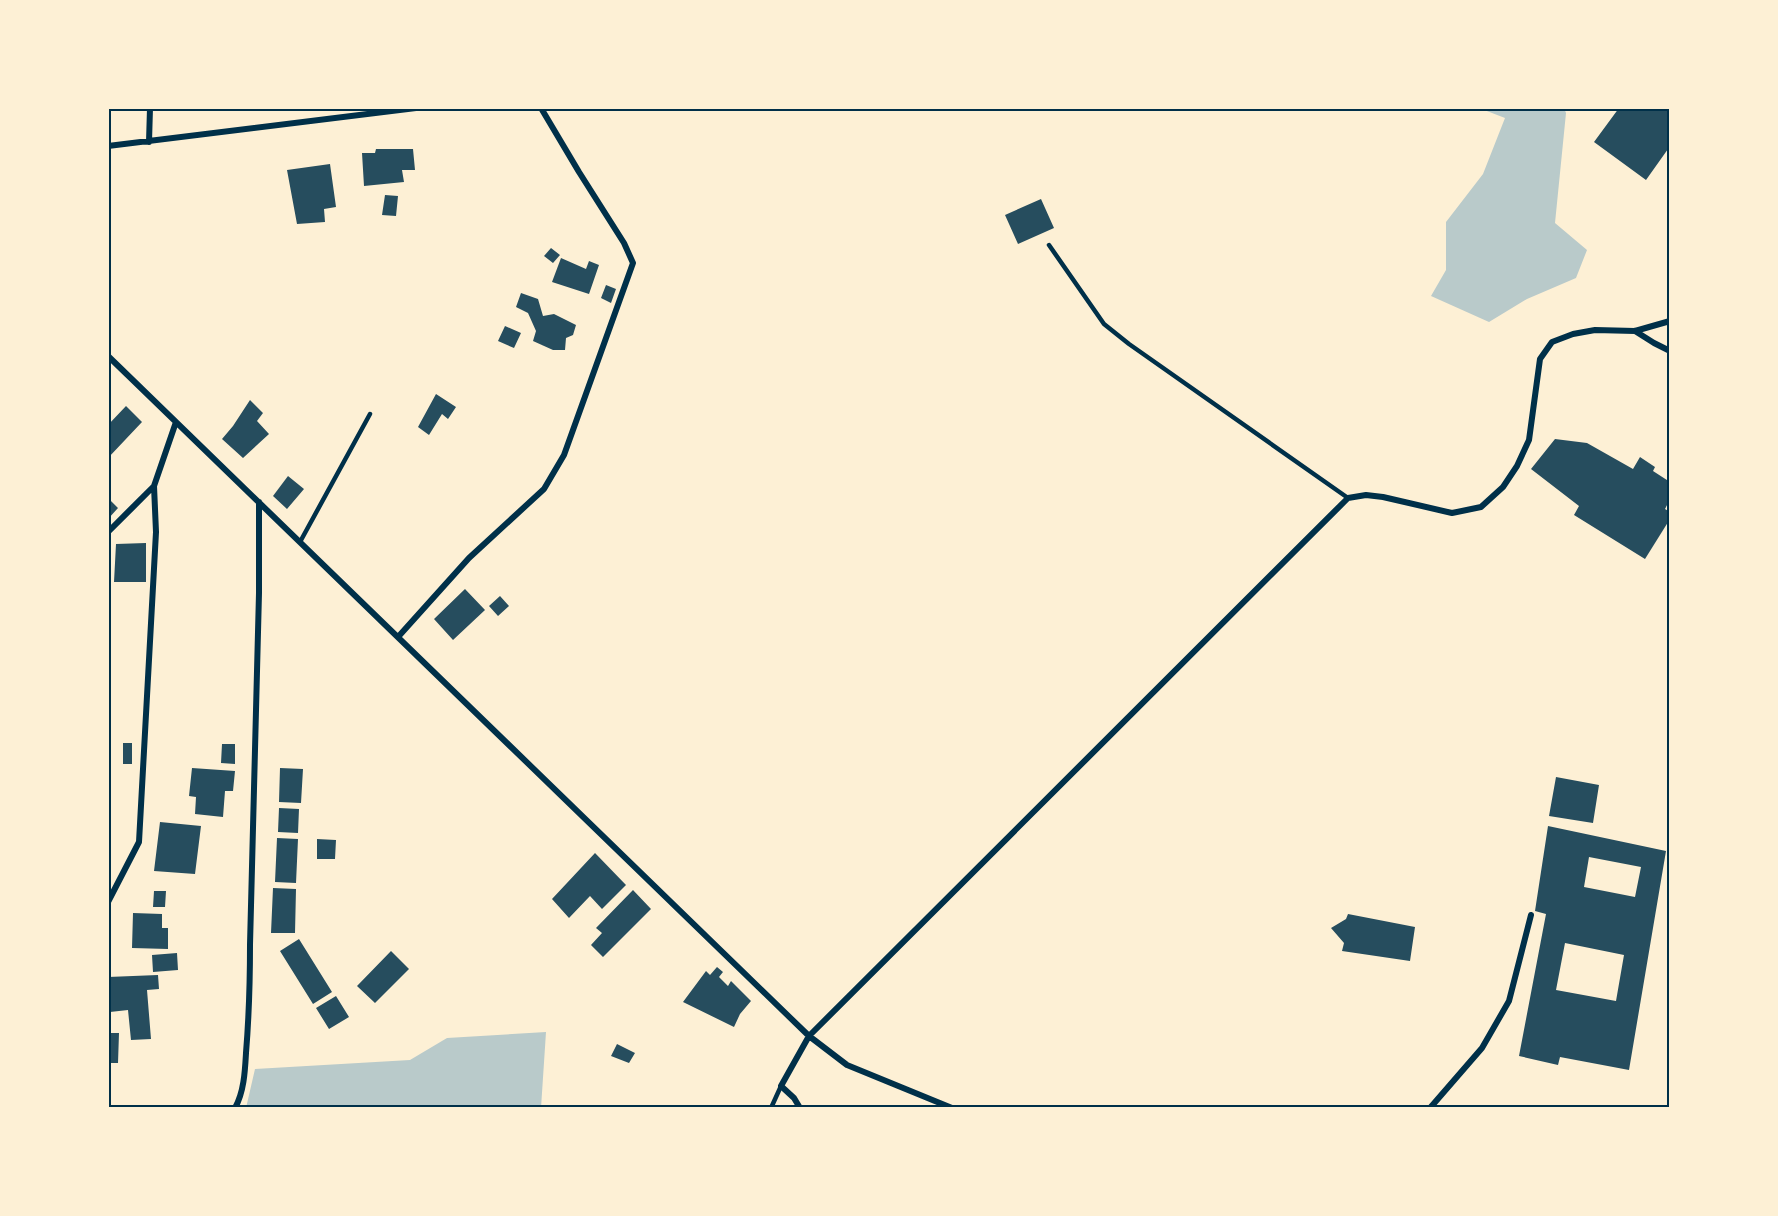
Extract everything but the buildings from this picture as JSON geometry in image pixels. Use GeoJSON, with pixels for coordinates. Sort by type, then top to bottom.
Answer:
{"type":"FeatureCollection","features":[{"type":"Feature","properties":{"kind":"street"},"geometry":{"type":"LineString","coordinates":[[149,142],[150,108]]}},
{"type":"Feature","properties":{"kind":"street"},"geometry":{"type":"LineString","coordinates":[[108,146],[416,108]]}},
{"type":"Feature","properties":{"kind":"street"},"geometry":{"type":"LineString","coordinates":[[398,637],[469,558],[544,489],[564,455],[633,263],[624,243],[541,108]]}},
{"type":"Feature","properties":{"kind":"street"},"geometry":{"type":"LineString","coordinates":[[800,1108],[794,1098],[781,1086],[809,1036],[1348,498],[1366,495],[1383,497],[1452,513],[1480,507],[1503,487],[1517,466],[1529,440],[1540,359],[1552,342],[1573,334],[1595,330],[1635,331],[1670,321]]}},
{"type":"Feature","properties":{"kind":"street"},"geometry":{"type":"LineString","coordinates":[[1635,331],[1670,351]]}},
{"type":"Feature","properties":{"kind":"street"},"geometry":{"type":"LineString","coordinates":[[108,356],[809,1036],[847,1065],[952,1108]]}},
{"type":"Feature","properties":{"kind":"street"},"geometry":{"type":"LineString","coordinates":[[108,902],[139,842],[156,532],[154,486],[176,422]]}},
{"type":"Feature","properties":{"kind":"street"},"geometry":{"type":"LineString","coordinates":[[108,532],[154,486]]}},
{"type":"Feature","properties":{"kind":"street"},"geometry":{"type":"LineString","coordinates":[[236,1108],[244,1073],[251,1003],[250,945],[259,593],[259,502]]}},
{"type":"Feature","properties":{"kind":"street"},"geometry":{"type":"LineString","coordinates":[[1430,1108],[1482,1048],[1509,1001],[1531,915]]}},
{"type":"Feature","properties":{"kind":"lane"},"geometry":{"type":"LineString","coordinates":[[1049,245],[1104,324],[1348,498]]}},
{"type":"Feature","properties":{"kind":"lane"},"geometry":{"type":"LineString","coordinates":[[300,542],[370,414]]}},
{"type":"Feature","properties":{"kind":"lane"},"geometry":{"type":"LineString","coordinates":[[771,1108],[781,1086]]}},
{"type":"Feature","properties":{"kind":"shaded area"},"geometry":{"type":"Polygon","coordinates":[[[1479,108],[1564,108],[1566,113],[1555,223],[1587,250],[1576,278],[1527,299],[1489,322],[1431,296],[1446,270],[1446,222],[1483,174],[1505,118],[1479,108]]]}},
{"type":"Feature","properties":{"kind":"shaded area"},"geometry":{"type":"Polygon","coordinates":[[[546,1032],[541,1108],[246,1108],[255,1069],[410,1060],[447,1038],[546,1032]]]}}]}
